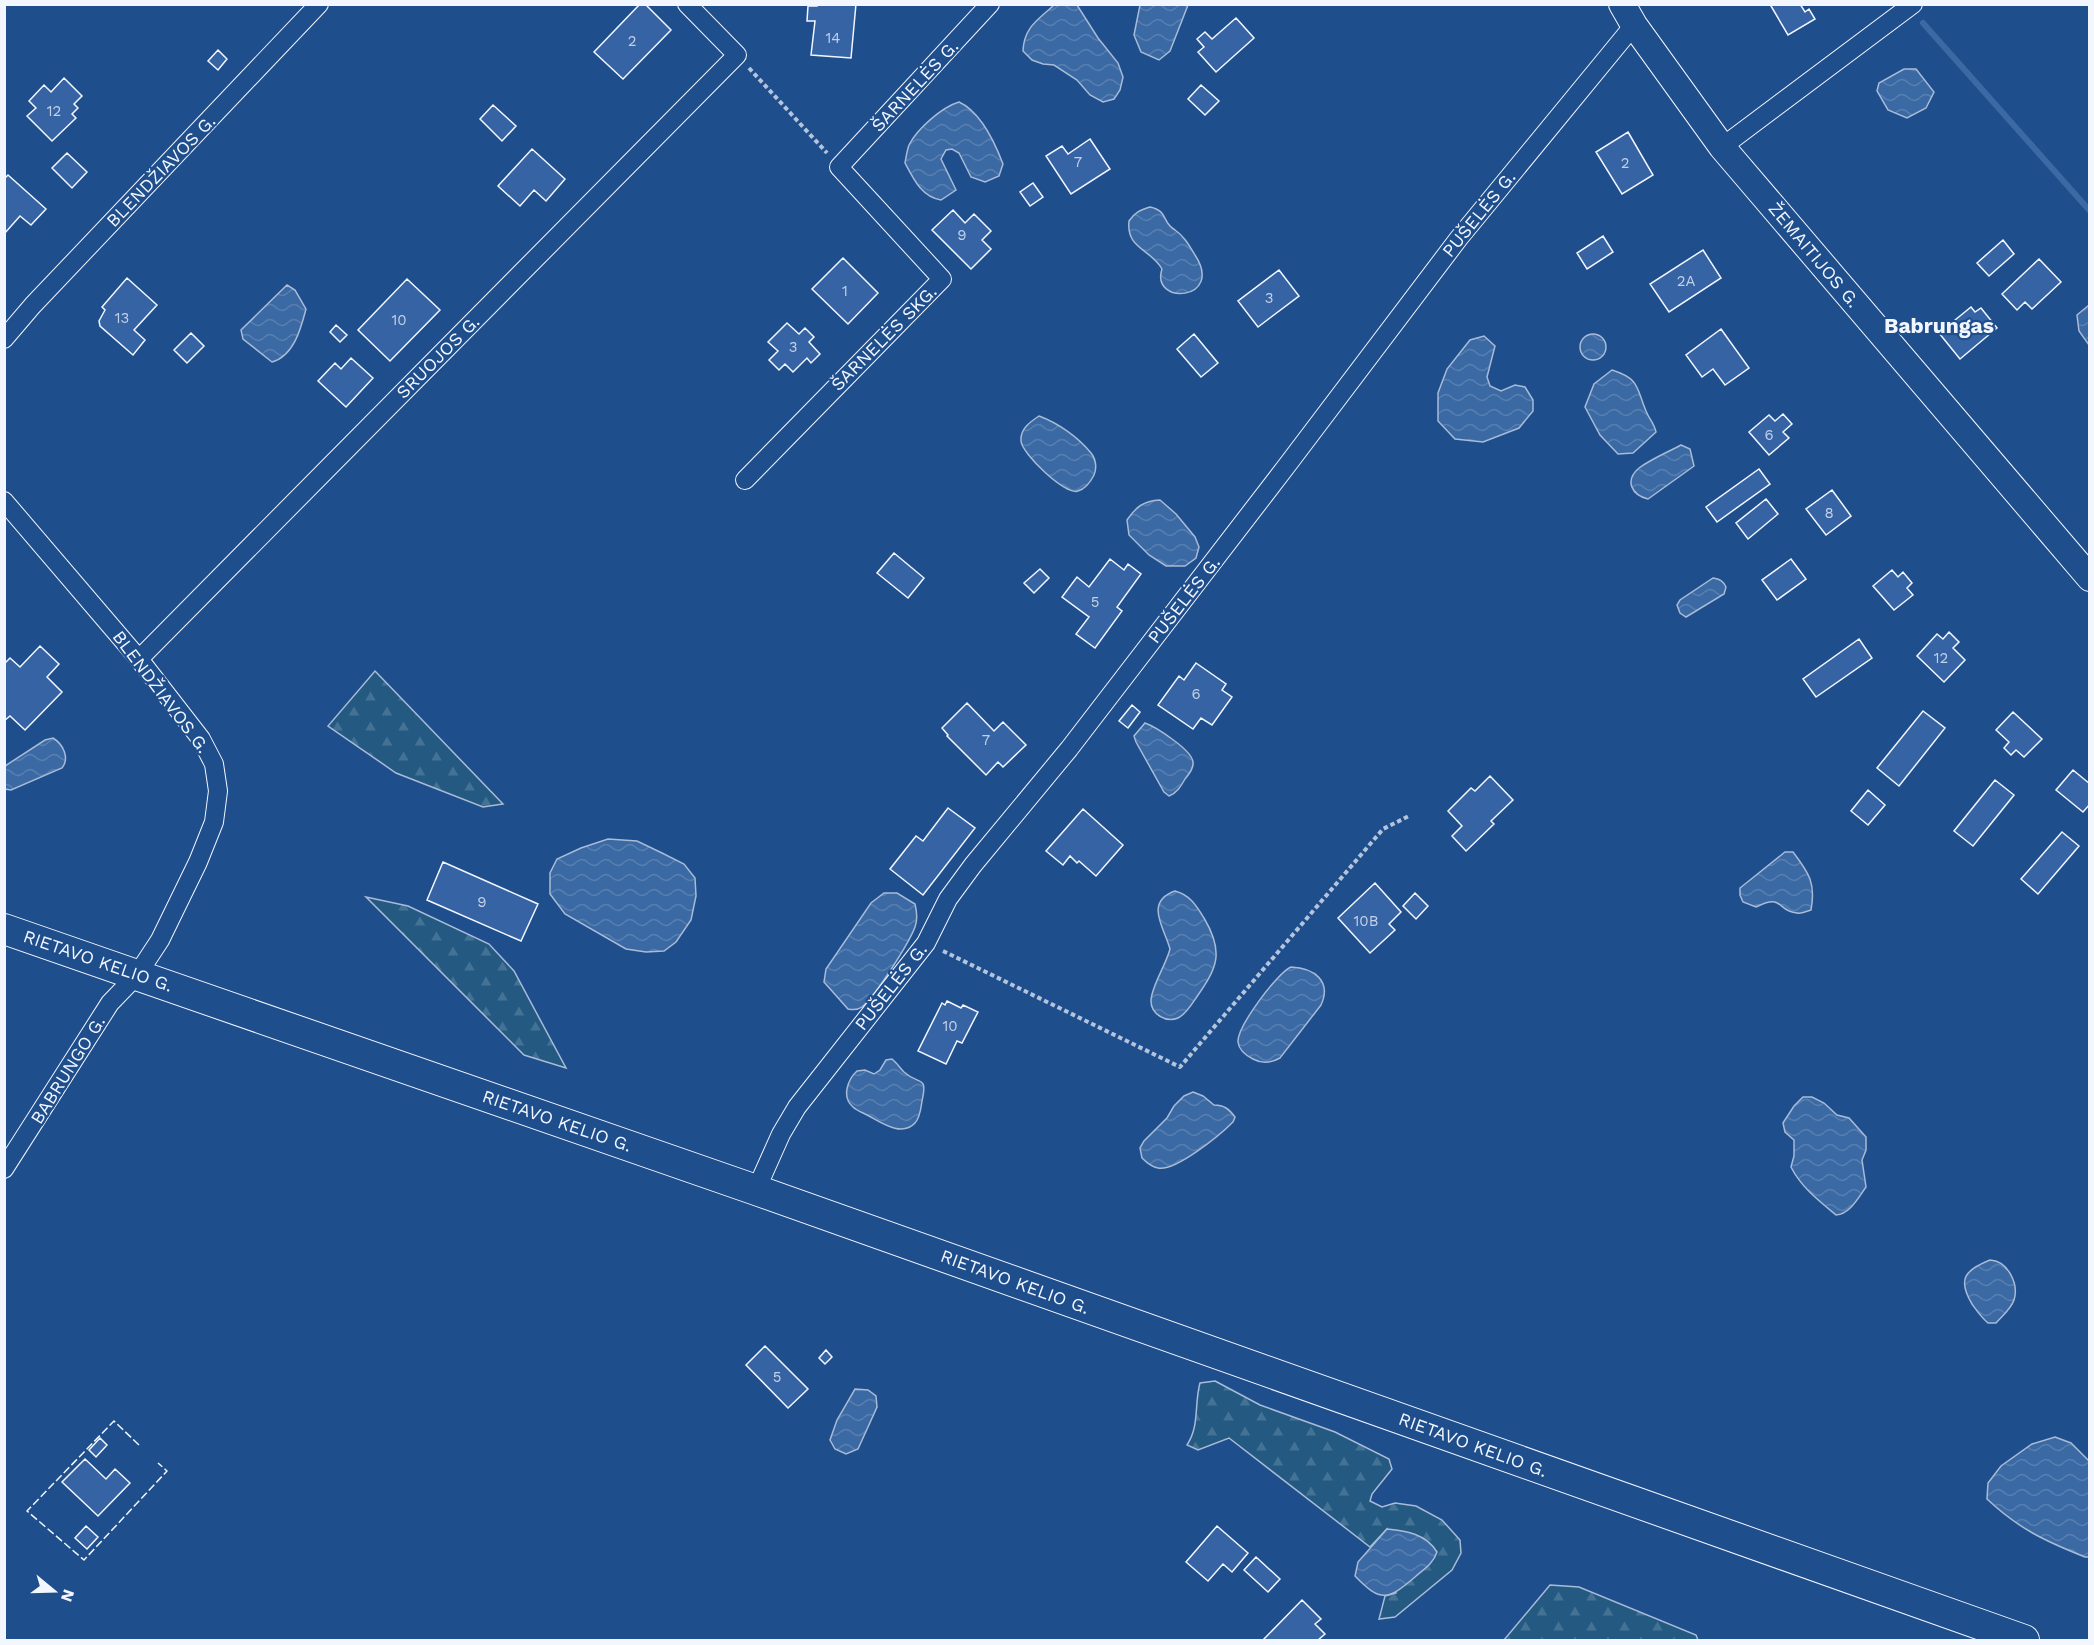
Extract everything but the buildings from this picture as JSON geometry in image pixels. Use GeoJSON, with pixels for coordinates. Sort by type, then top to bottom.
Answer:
{"type":"FeatureCollection","features":[{"type":"Feature","properties":{"kind":"main road","name":"ŽEMAITIJOS G."},"geometry":{"type":"LineString","coordinates":[[1628,15],[1722,147],[2090,578]]}},
{"type":"Feature","properties":{"kind":"main road","name":"RIETAVO KELIO G."},"geometry":{"type":"LineString","coordinates":[[4,929],[756,1190],[2024,1641]]}},
{"type":"Feature","properties":{"kind":"street","name":"BLENDŽIAVOS G."},"geometry":{"type":"LineString","coordinates":[[4,339],[33,304],[171,162],[319,4]]}},
{"type":"Feature","properties":{"kind":"street"},"geometry":{"type":"LineString","coordinates":[[687,4],[737,55]]}},
{"type":"Feature","properties":{"kind":"street","name":"ŠARNELĖS G."},"geometry":{"type":"LineString","coordinates":[[839,167],[990,4]]}},
{"type":"Feature","properties":{"kind":"street"},"geometry":{"type":"LineString","coordinates":[[1722,147],[1912,4]]}},
{"type":"Feature","properties":{"kind":"street","name":"PUŠELĖS G."},"geometry":{"type":"LineString","coordinates":[[756,1190],[781,1134],[797,1107],[926,943],[948,898],[1069,749],[1628,15]]}},
{"type":"Feature","properties":{"kind":"street","name":"SRUOJOS G."},"geometry":{"type":"LineString","coordinates":[[139,659],[737,55]]}},
{"type":"Feature","properties":{"kind":"street","name":"ŠARNELĖS SKG."},"geometry":{"type":"LineString","coordinates":[[745,480],[942,279],[839,167]]}},
{"type":"Feature","properties":{"kind":"street","name":"BLENDŽIAVOS G."},"geometry":{"type":"LineString","coordinates":[[4,501],[139,659],[201,739],[214,764],[218,791],[214,822],[198,862],[160,940],[137,975]]}},
{"type":"Feature","properties":{"kind":"street","name":"BABRUNGO G."},"geometry":{"type":"LineString","coordinates":[[4,1169],[110,1003],[137,975]]}},
{"type":"Feature","properties":{"kind":"path"},"geometry":{"type":"LineString","coordinates":[[737,55],[839,167]]}},
{"type":"Feature","properties":{"kind":"path"},"geometry":{"type":"LineString","coordinates":[[926,943],[1180,1066],[1383,829],[1409,816]]}},
{"type":"Feature","properties":{"kind":"green space"},"geometry":{"type":"Polygon","coordinates":[[[375,671],[503,804],[483,807],[396,773],[328,726],[375,671]]]}},
{"type":"Feature","properties":{"kind":"green space"},"geometry":{"type":"Polygon","coordinates":[[[366,897],[408,906],[489,944],[514,971],[566,1068],[524,1055],[366,897]]]}},
{"type":"Feature","properties":{"kind":"green space"},"geometry":{"type":"Polygon","coordinates":[[[1215,1381],[1260,1405],[1335,1432],[1389,1459],[1392,1469],[1372,1494],[1370,1501],[1382,1507],[1395,1503],[1416,1506],[1442,1520],[1460,1540],[1461,1553],[1452,1570],[1395,1617],[1379,1619],[1385,1596],[1396,1593],[1387,1529],[1370,1547],[1229,1438],[1198,1450],[1187,1445],[1194,1430],[1200,1383],[1215,1381]]]}},
{"type":"Feature","properties":{"kind":"green space"},"geometry":{"type":"Polygon","coordinates":[[[1550,1585],[1579,1587],[1696,1635],[1698,1640],[1504,1640],[1550,1585]]]}},
{"type":"Feature","properties":{"kind":"water"},"geometry":{"type":"Polygon","coordinates":[[[1054,5],[1077,5],[1098,38],[1118,63],[1123,77],[1120,90],[1114,99],[1103,102],[1090,95],[1077,80],[1054,65],[1032,60],[1023,51],[1029,30],[1054,5]]]}},
{"type":"Feature","properties":{"kind":"water"},"geometry":{"type":"Polygon","coordinates":[[[1140,5],[1188,5],[1170,51],[1159,60],[1141,52],[1134,35],[1140,5]]]}},
{"type":"Feature","properties":{"kind":"water"},"geometry":{"type":"Polygon","coordinates":[[[1904,69],[1916,69],[1934,92],[1926,108],[1907,118],[1888,110],[1877,91],[1879,83],[1904,69]]]}},
{"type":"Feature","properties":{"kind":"water"},"geometry":{"type":"Polygon","coordinates":[[[959,102],[980,120],[1003,164],[999,176],[985,182],[971,177],[959,153],[952,149],[946,150],[941,159],[956,190],[941,200],[934,198],[919,187],[905,163],[906,156],[909,145],[924,126],[945,109],[959,102]]]}},
{"type":"Feature","properties":{"kind":"water"},"geometry":{"type":"Polygon","coordinates":[[[1150,207],[1163,214],[1168,224],[1184,238],[1195,255],[1202,270],[1201,282],[1195,289],[1185,293],[1175,293],[1166,289],[1161,281],[1162,269],[1131,238],[1129,221],[1138,212],[1150,207]]]}},
{"type":"Feature","properties":{"kind":"water"},"geometry":{"type":"Polygon","coordinates":[[[287,285],[295,290],[306,309],[299,333],[291,348],[280,359],[272,362],[243,339],[241,330],[287,285]]]}},
{"type":"Feature","properties":{"kind":"water"},"geometry":{"type":"Polygon","coordinates":[[[2089,305],[2089,345],[2079,331],[2077,315],[2089,305]]]}},
{"type":"Feature","properties":{"kind":"water"},"geometry":{"type":"Polygon","coordinates":[[[1593,334],[1602,338],[1606,347],[1602,356],[1593,360],[1584,356],[1580,347],[1584,338],[1593,334]]]}},
{"type":"Feature","properties":{"kind":"water"},"geometry":{"type":"Polygon","coordinates":[[[1484,336],[1495,346],[1487,377],[1490,386],[1501,391],[1515,385],[1525,387],[1533,400],[1533,411],[1519,428],[1483,442],[1455,439],[1438,421],[1438,393],[1447,369],[1470,340],[1484,336]]]}},
{"type":"Feature","properties":{"kind":"water"},"geometry":{"type":"Polygon","coordinates":[[[1612,370],[1628,377],[1636,385],[1656,432],[1633,453],[1618,454],[1600,435],[1585,407],[1594,384],[1612,370]]]}},
{"type":"Feature","properties":{"kind":"water"},"geometry":{"type":"Polygon","coordinates":[[[1039,416],[1067,431],[1093,455],[1096,464],[1094,475],[1088,485],[1081,490],[1072,491],[1055,481],[1036,464],[1023,447],[1021,437],[1024,429],[1039,416]]]}},
{"type":"Feature","properties":{"kind":"water"},"geometry":{"type":"Polygon","coordinates":[[[1681,445],[1690,449],[1694,466],[1648,499],[1634,491],[1631,482],[1634,473],[1639,468],[1681,445]]]}},
{"type":"Feature","properties":{"kind":"water"},"geometry":{"type":"Polygon","coordinates":[[[1160,500],[1176,514],[1195,537],[1199,547],[1196,558],[1185,566],[1166,566],[1149,555],[1129,535],[1127,520],[1134,512],[1144,503],[1160,500]]]}},
{"type":"Feature","properties":{"kind":"water"},"geometry":{"type":"Polygon","coordinates":[[[1713,578],[1724,583],[1726,587],[1724,594],[1686,617],[1680,613],[1677,605],[1680,600],[1713,578]]]}},
{"type":"Feature","properties":{"kind":"water"},"geometry":{"type":"Polygon","coordinates":[[[1145,723],[1180,745],[1187,751],[1193,762],[1191,771],[1180,787],[1169,796],[1164,792],[1134,736],[1145,723]]]}},
{"type":"Feature","properties":{"kind":"water"},"geometry":{"type":"Polygon","coordinates":[[[53,738],[64,752],[65,760],[62,768],[11,790],[5,789],[5,766],[45,740],[53,738]]]}},
{"type":"Feature","properties":{"kind":"water"},"geometry":{"type":"Polygon","coordinates":[[[608,839],[637,841],[684,864],[695,878],[696,896],[691,920],[676,942],[664,951],[646,952],[626,949],[565,914],[550,894],[550,873],[557,859],[608,839]]]}},
{"type":"Feature","properties":{"kind":"water"},"geometry":{"type":"Polygon","coordinates":[[[1785,852],[1793,852],[1810,879],[1813,892],[1811,910],[1802,913],[1790,912],[1776,902],[1756,907],[1743,902],[1740,888],[1785,852]]]}},
{"type":"Feature","properties":{"kind":"water"},"geometry":{"type":"Polygon","coordinates":[[[1175,891],[1189,898],[1204,918],[1214,940],[1216,959],[1209,977],[1188,1009],[1178,1018],[1169,1019],[1156,1013],[1151,1001],[1153,989],[1170,949],[1158,908],[1166,896],[1175,891]]]}},
{"type":"Feature","properties":{"kind":"water"},"geometry":{"type":"Polygon","coordinates":[[[884,893],[897,893],[915,904],[916,924],[899,957],[875,993],[860,1008],[848,1009],[824,982],[826,969],[871,903],[884,893]]]}},
{"type":"Feature","properties":{"kind":"water"},"geometry":{"type":"Polygon","coordinates":[[[1291,967],[1307,970],[1319,977],[1324,989],[1324,997],[1321,1005],[1280,1058],[1266,1062],[1256,1061],[1240,1048],[1239,1035],[1259,1001],[1277,979],[1291,967]]]}},
{"type":"Feature","properties":{"kind":"water"},"geometry":{"type":"Polygon","coordinates":[[[892,1059],[904,1072],[921,1082],[924,1087],[918,1118],[910,1127],[904,1129],[886,1125],[859,1111],[849,1103],[847,1098],[847,1088],[857,1071],[865,1070],[874,1074],[880,1070],[886,1060],[892,1059]]]}},
{"type":"Feature","properties":{"kind":"water"},"geometry":{"type":"Polygon","coordinates":[[[1193,1092],[1203,1096],[1214,1105],[1228,1110],[1235,1117],[1233,1122],[1186,1159],[1166,1168],[1151,1165],[1142,1158],[1140,1148],[1144,1141],[1167,1118],[1184,1096],[1193,1092]]]}},
{"type":"Feature","properties":{"kind":"water"},"geometry":{"type":"Polygon","coordinates":[[[1803,1097],[1812,1097],[1824,1103],[1837,1115],[1849,1118],[1866,1137],[1866,1150],[1862,1160],[1866,1187],[1853,1205],[1841,1214],[1836,1215],[1811,1193],[1791,1167],[1794,1140],[1785,1132],[1783,1123],[1803,1097]]]}},
{"type":"Feature","properties":{"kind":"water"},"geometry":{"type":"Polygon","coordinates":[[[1990,1260],[2002,1264],[2007,1269],[2015,1287],[2013,1303],[1996,1323],[1988,1323],[1981,1316],[1972,1304],[1965,1288],[1966,1276],[1969,1272],[1990,1260]]]}},
{"type":"Feature","properties":{"kind":"water"},"geometry":{"type":"Polygon","coordinates":[[[855,1389],[868,1390],[876,1396],[877,1407],[858,1449],[846,1454],[835,1449],[830,1440],[837,1420],[855,1389]]]}},
{"type":"Feature","properties":{"kind":"water"},"geometry":{"type":"Polygon","coordinates":[[[2055,1437],[2071,1443],[2089,1461],[2089,1557],[2045,1540],[2010,1518],[1987,1499],[1988,1483],[2001,1466],[2032,1444],[2055,1437]]]}},
{"type":"Feature","properties":{"kind":"water"},"geometry":{"type":"Polygon","coordinates":[[[1387,1529],[1409,1532],[1422,1537],[1437,1552],[1428,1566],[1406,1585],[1385,1595],[1372,1591],[1355,1576],[1358,1562],[1387,1529]]]}},
{"type":"Feature","properties":{"kind":"waterway"},"geometry":{"type":"LineString","coordinates":[[1923,23],[2090,211]]}},
{"type":"Feature","properties":{"kind":"fence"},"geometry":{"type":"LineString","coordinates":[[139,1445],[114,1421],[27,1511],[84,1560],[167,1471],[158,1463]]}},
{"type":"Feature","properties":{"kind":"district","name":"Babrungas"},"geometry":{"type":"Point","coordinates":[1939,326]}}]}
